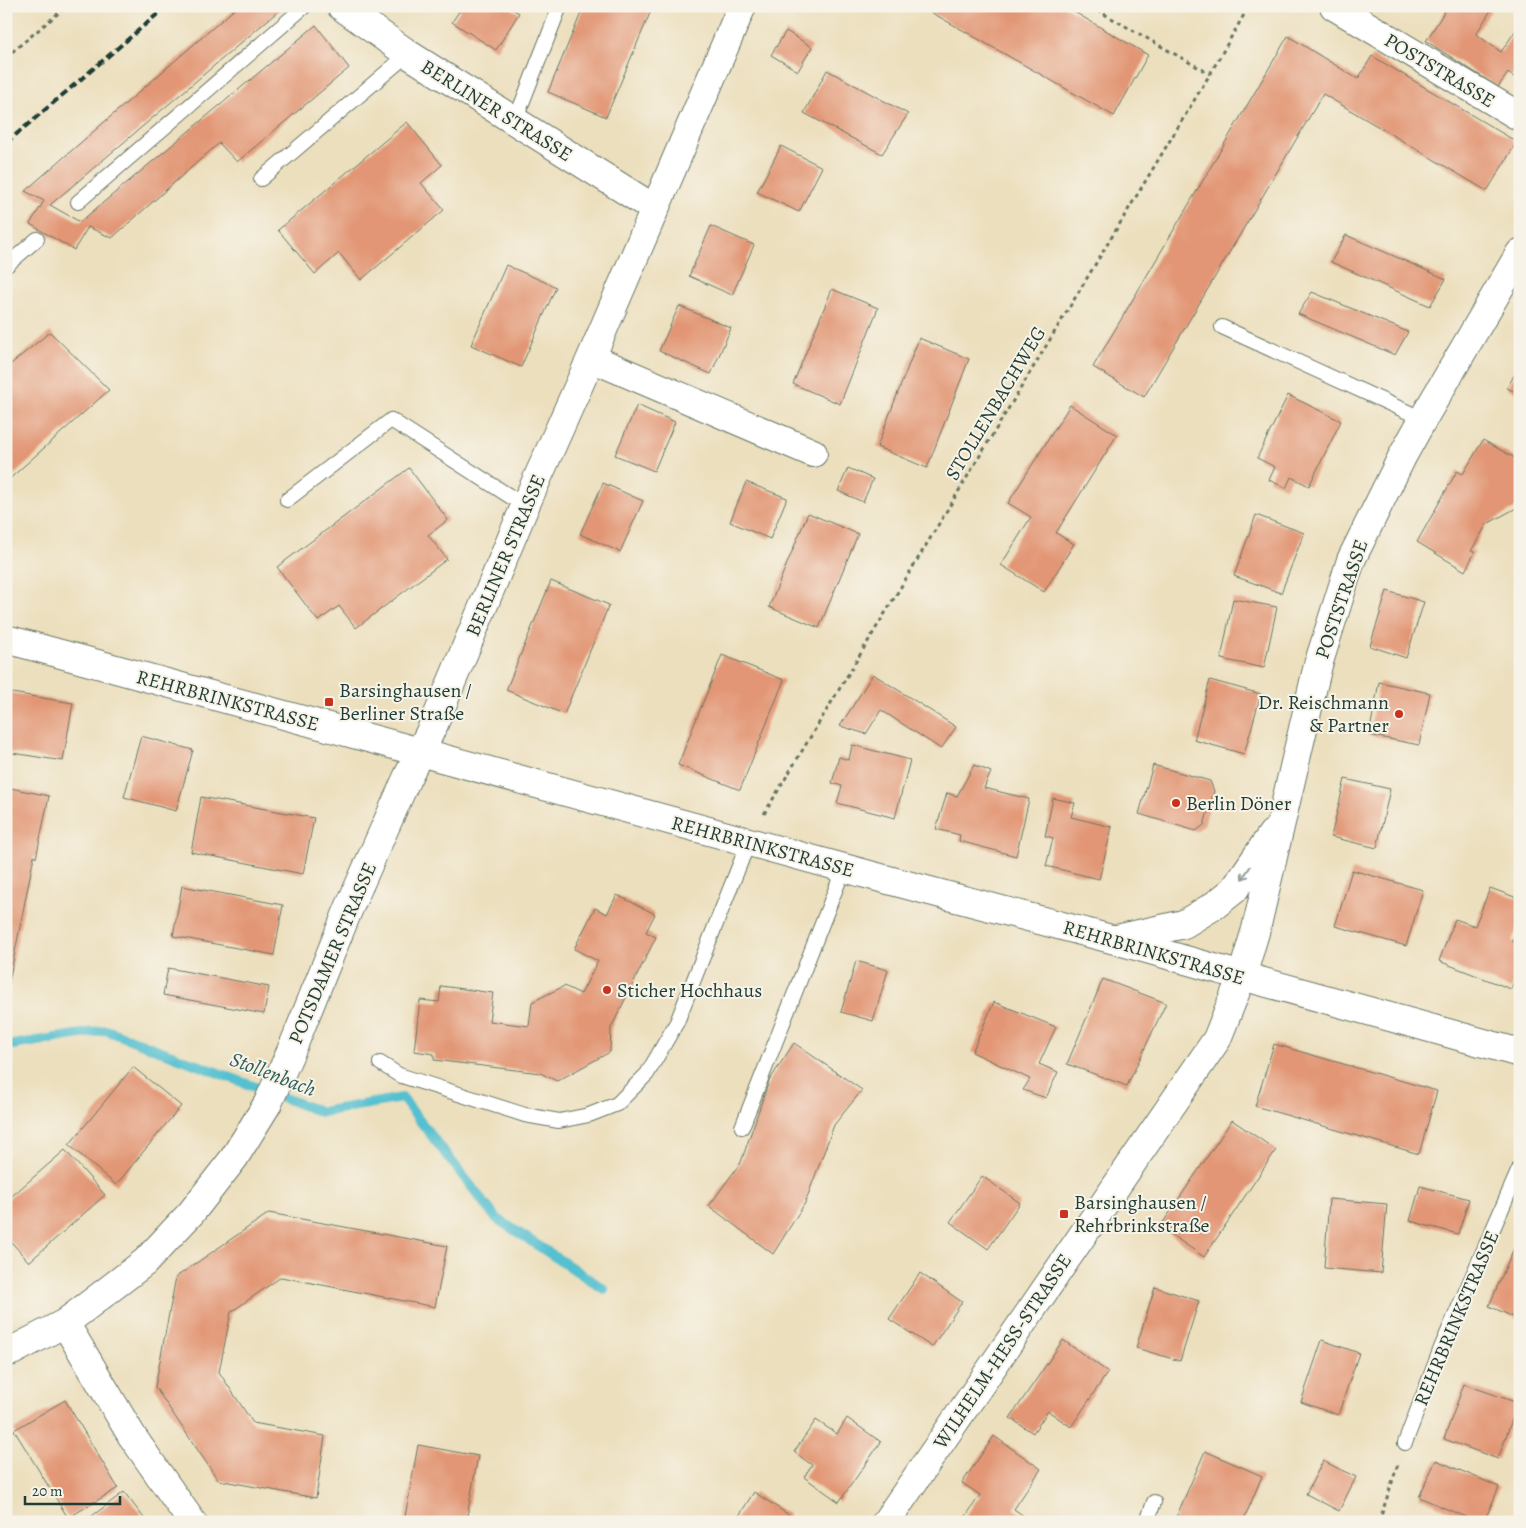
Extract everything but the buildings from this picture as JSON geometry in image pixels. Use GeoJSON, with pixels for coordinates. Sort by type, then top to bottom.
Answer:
{"type":"FeatureCollection","features":[{"type":"Feature","properties":{"kind":"street","name":"BERLINER STRASSE"},"geometry":{"type":"LineString","coordinates":[[342,6],[408,54],[655,209]]}},
{"type":"Feature","properties":{"kind":"street","name":"BERLINER STRASSE"},"geometry":{"type":"LineString","coordinates":[[420,751],[434,724],[524,506],[742,6]]}},
{"type":"Feature","properties":{"kind":"street","name":"POSTSTRASSE"},"geometry":{"type":"LineString","coordinates":[[1334,6],[1520,118]]}},
{"type":"Feature","properties":{"kind":"street","name":"POSTSTRASSE"},"geometry":{"type":"LineString","coordinates":[[1242,976],[1256,929],[1318,665],[1351,560],[1402,457],[1520,253]]}},
{"type":"Feature","properties":{"kind":"street"},"geometry":{"type":"LineString","coordinates":[[590,358],[813,453]]}},
{"type":"Feature","properties":{"kind":"street","name":"REHRBRINKSTRASSE"},"geometry":{"type":"LineString","coordinates":[[6,639],[1115,940],[1520,1054]]}},
{"type":"Feature","properties":{"kind":"street","name":"POTSDAMER STRASSE"},"geometry":{"type":"LineString","coordinates":[[6,1353],[65,1323],[145,1262],[191,1214],[234,1158],[268,1103],[349,908],[420,751]]}},
{"type":"Feature","properties":{"kind":"street"},"geometry":{"type":"LineString","coordinates":[[1115,940],[1184,924],[1214,905],[1234,890],[1282,818]]}},
{"type":"Feature","properties":{"kind":"street","name":"WILHELM-HESS-STRASSE"},"geometry":{"type":"LineString","coordinates":[[886,1522],[1217,1039],[1242,976]]}},
{"type":"Feature","properties":{"kind":"street"},"geometry":{"type":"LineString","coordinates":[[65,1323],[132,1436],[192,1522]]}},
{"type":"Feature","properties":{"kind":"lane"},"geometry":{"type":"LineString","coordinates":[[78,202],[305,6]]}},
{"type":"Feature","properties":{"kind":"lane"},"geometry":{"type":"LineString","coordinates":[[515,121],[560,6]]}},
{"type":"Feature","properties":{"kind":"lane"},"geometry":{"type":"LineString","coordinates":[[262,179],[408,54]]}},
{"type":"Feature","properties":{"kind":"lane"},"geometry":{"type":"LineString","coordinates":[[6,266],[37,239]]}},
{"type":"Feature","properties":{"kind":"lane"},"geometry":{"type":"LineString","coordinates":[[1222,327],[1423,419]]}},
{"type":"Feature","properties":{"kind":"lane"},"geometry":{"type":"LineString","coordinates":[[287,500],[391,420],[524,506]]}},
{"type":"Feature","properties":{"kind":"lane"},"geometry":{"type":"LineString","coordinates":[[380,1063],[408,1078],[525,1114],[559,1121],[589,1115],[617,1104],[647,1074],[677,1022],[749,842]]}},
{"type":"Feature","properties":{"kind":"lane"},"geometry":{"type":"LineString","coordinates":[[742,1127],[844,868]]}},
{"type":"Feature","properties":{"kind":"lane","name":"REHRBRINKSTRASSE"},"geometry":{"type":"LineString","coordinates":[[1406,1442],[1441,1348],[1520,1167]]}},
{"type":"Feature","properties":{"kind":"lane"},"geometry":{"type":"LineString","coordinates":[[1148,1522],[1154,1502]]}},
{"type":"Feature","properties":{"kind":"path"},"geometry":{"type":"LineString","coordinates":[[6,57],[67,6]]}},
{"type":"Feature","properties":{"kind":"path"},"geometry":{"type":"LineString","coordinates":[[1090,6],[1210,74]]}},
{"type":"Feature","properties":{"kind":"path","name":"STOLLENBACHWEG"},"geometry":{"type":"LineString","coordinates":[[764,814],[1210,74],[1249,6]]}},
{"type":"Feature","properties":{"kind":"path"},"geometry":{"type":"LineString","coordinates":[[1379,1522],[1406,1442]]}},
{"type":"Feature","properties":{"kind":"waterway","name":"Stollenbach"},"geometry":{"type":"LineString","coordinates":[[6,1046],[106,1030],[321,1112],[402,1098],[496,1218],[604,1289]]}},
{"type":"Feature","properties":{"kind":"railway"},"geometry":{"type":"LineString","coordinates":[[6,143],[167,6]]}},
{"type":"Feature","properties":{"kind":"place","name":"Barsinghausen / Berliner Straße"},"geometry":{"type":"Point","coordinates":[329,702]}},
{"type":"Feature","properties":{"kind":"place","name":"Dr. Reischmann & Partner"},"geometry":{"type":"Point","coordinates":[1399,714]}},
{"type":"Feature","properties":{"kind":"place","name":"Berlin Döner"},"geometry":{"type":"Point","coordinates":[1176,803]}},
{"type":"Feature","properties":{"kind":"place","name":"Sticher Hochhaus"},"geometry":{"type":"Point","coordinates":[607,990]}},
{"type":"Feature","properties":{"kind":"place","name":"Barsinghausen / Rehrbrinkstraße"},"geometry":{"type":"Point","coordinates":[1064,1214]}}]}
